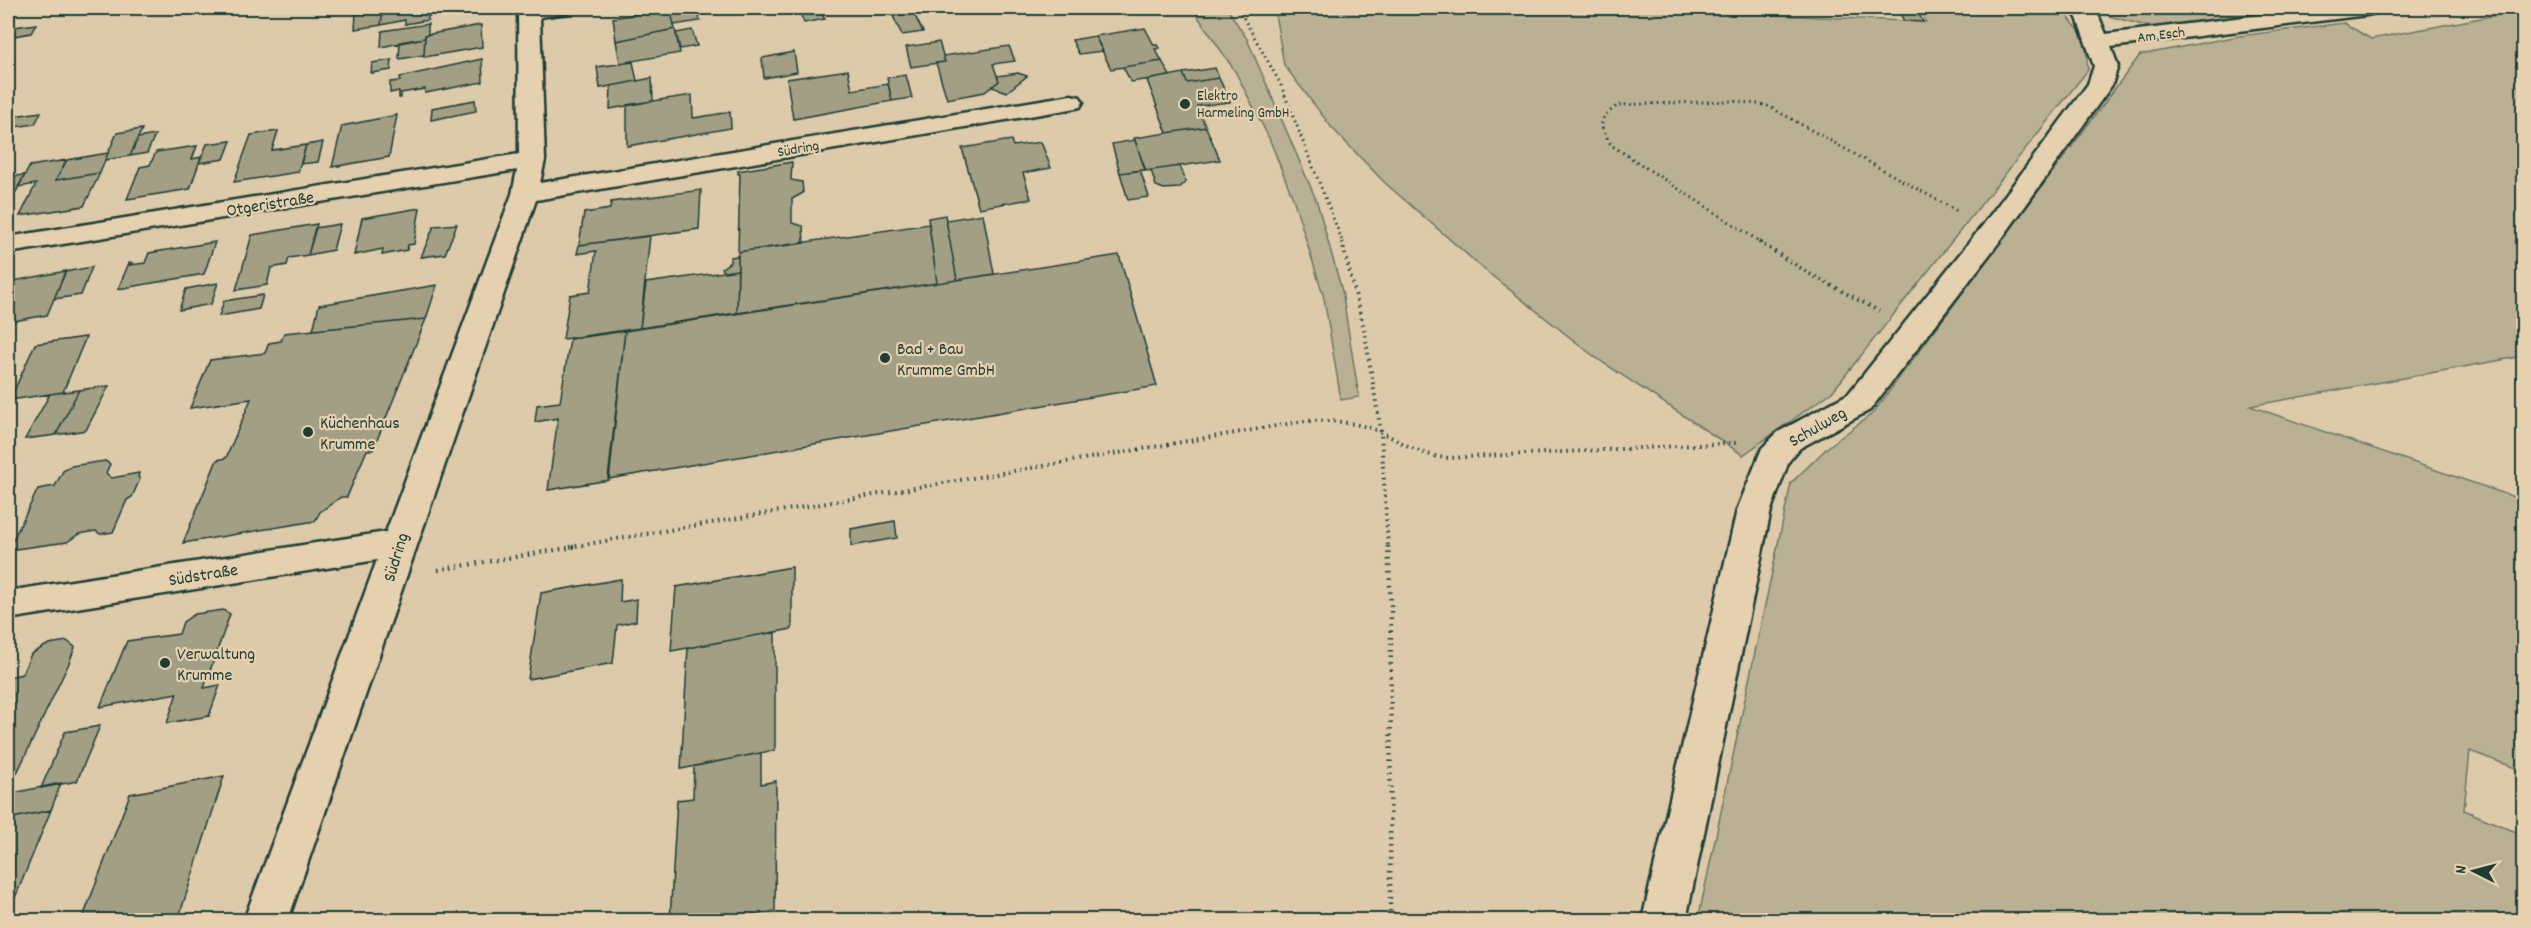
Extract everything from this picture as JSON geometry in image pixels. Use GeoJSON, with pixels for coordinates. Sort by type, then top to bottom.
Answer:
{"type":"FeatureCollection","features":[{"type":"Feature","properties":{"kind":"street","name":"Schulweg"},"geometry":{"type":"LineString","coordinates":[[1664,921],[1754,510],[1774,456],[1789,440],[1859,402],[1993,231],[2100,86],[2106,66],[2098,42],[2081,8]]}},
{"type":"Feature","properties":{"kind":"street","name":"Am Esch"},"geometry":{"type":"LineString","coordinates":[[2098,42],[2367,8]]}},
{"type":"Feature","properties":{"kind":"street","name":"Südring"},"geometry":{"type":"LineString","coordinates":[[266,921],[525,194],[532,160],[540,9]]}},
{"type":"Feature","properties":{"kind":"street","name":"Südring"},"geometry":{"type":"LineString","coordinates":[[525,194],[1071,102]]}},
{"type":"Feature","properties":{"kind":"street","name":"Otgeristraße"},"geometry":{"type":"LineString","coordinates":[[8,245],[532,160]]}},
{"type":"Feature","properties":{"kind":"street","name":"Südstraße"},"geometry":{"type":"LineString","coordinates":[[8,605],[399,543]]}},
{"type":"Feature","properties":{"kind":"path"},"geometry":{"type":"LineString","coordinates":[[1238,8],[1280,83],[1346,252],[1364,328],[1381,433],[1391,606],[1390,921]]}},
{"type":"Feature","properties":{"kind":"path"},"geometry":{"type":"LineString","coordinates":[[1915,330],[1810,274],[1640,165],[1611,145],[1601,126],[1604,116],[1618,105],[1637,103],[1731,101],[1766,105],[1993,231]]}},
{"type":"Feature","properties":{"kind":"path"},"geometry":{"type":"LineString","coordinates":[[390,578],[1305,421],[1330,419],[1353,423],[1381,433],[1426,455],[1474,458],[1789,440]]}},
{"type":"Feature","properties":{"kind":"shaded area"},"geometry":{"type":"Polygon","coordinates":[[[1192,8],[1227,8],[1247,39],[1317,202],[1342,291],[1359,397],[1341,400],[1324,298],[1294,201],[1269,138],[1235,71],[1192,8]]]}},
{"type":"Feature","properties":{"kind":"shaded area"},"geometry":{"type":"Polygon","coordinates":[[[1274,8],[1628,8],[1926,22],[1920,8],[2061,8],[2085,38],[2088,70],[1832,392],[1743,455],[1596,358],[1486,271],[1384,182],[1332,128],[1284,65],[1274,8]]]}},
{"type":"Feature","properties":{"kind":"shaded area"},"geometry":{"type":"Polygon","coordinates":[[[2102,8],[2363,8],[2169,32],[2109,16],[2102,8]]]}},
{"type":"Feature","properties":{"kind":"shaded area"},"geometry":{"type":"Polygon","coordinates":[[[2523,10],[2523,356],[2250,406],[2523,500],[2523,771],[2470,751],[2464,810],[2523,835],[2523,920],[1698,920],[1791,483],[1828,447],[1873,413],[2140,55],[2239,36],[2344,23],[2371,39],[2523,10]]]}},
{"type":"Feature","properties":{"kind":"building"},"geometry":{"type":"Polygon","coordinates":[[[383,8],[452,8],[452,12],[428,16],[428,20],[405,24],[405,20],[381,25],[383,8]]]}},
{"type":"Feature","properties":{"kind":"building"},"geometry":{"type":"Polygon","coordinates":[[[657,8],[658,10],[670,8],[675,29],[616,41],[613,18],[638,14],[637,9],[657,8]]]}},
{"type":"Feature","properties":{"kind":"building"},"geometry":{"type":"Polygon","coordinates":[[[670,8],[697,8],[700,21],[674,25],[670,8]]]}},
{"type":"Feature","properties":{"kind":"building"},"geometry":{"type":"Polygon","coordinates":[[[798,8],[818,8],[825,19],[804,23],[798,8]]]}},
{"type":"Feature","properties":{"kind":"building"},"geometry":{"type":"Polygon","coordinates":[[[818,8],[853,8],[820,14],[818,8]]]}},
{"type":"Feature","properties":{"kind":"building"},"geometry":{"type":"Polygon","coordinates":[[[1684,8],[1710,8],[1711,12],[1685,10],[1684,8]]]}},
{"type":"Feature","properties":{"kind":"building"},"geometry":{"type":"Polygon","coordinates":[[[1897,8],[1916,8],[1923,22],[1904,21],[1897,8]]]}},
{"type":"Feature","properties":{"kind":"building"},"geometry":{"type":"Polygon","coordinates":[[[383,9],[381,25],[355,29],[356,14],[383,9]]]}},
{"type":"Feature","properties":{"kind":"building"},"geometry":{"type":"Polygon","coordinates":[[[913,12],[923,32],[902,35],[893,16],[913,12]]]}},
{"type":"Feature","properties":{"kind":"building"},"geometry":{"type":"Polygon","coordinates":[[[36,24],[31,33],[8,37],[8,28],[36,24]]]}},
{"type":"Feature","properties":{"kind":"building"},"geometry":{"type":"Polygon","coordinates":[[[428,24],[428,35],[425,35],[425,38],[381,47],[382,31],[428,24]]]}},
{"type":"Feature","properties":{"kind":"building"},"geometry":{"type":"Polygon","coordinates":[[[481,25],[482,47],[424,57],[425,35],[481,25]]]}},
{"type":"Feature","properties":{"kind":"building"},"geometry":{"type":"Polygon","coordinates":[[[1145,28],[1154,45],[1159,48],[1155,49],[1162,61],[1111,69],[1095,36],[1145,28]]]}},
{"type":"Feature","properties":{"kind":"building"},"geometry":{"type":"Polygon","coordinates":[[[675,29],[680,53],[620,63],[616,41],[675,29]]]}},
{"type":"Feature","properties":{"kind":"building"},"geometry":{"type":"Polygon","coordinates":[[[692,30],[697,46],[680,49],[676,33],[692,30]]]}},
{"type":"Feature","properties":{"kind":"building"},"geometry":{"type":"Polygon","coordinates":[[[1095,36],[1103,51],[1079,54],[1072,40],[1095,36]]]}},
{"type":"Feature","properties":{"kind":"building"},"geometry":{"type":"Polygon","coordinates":[[[425,38],[424,55],[399,59],[400,42],[425,38]]]}},
{"type":"Feature","properties":{"kind":"building"},"geometry":{"type":"Polygon","coordinates":[[[939,42],[945,62],[911,67],[906,47],[939,42]]]}},
{"type":"Feature","properties":{"kind":"building"},"geometry":{"type":"Polygon","coordinates":[[[1009,46],[1015,61],[993,64],[999,81],[985,92],[947,99],[936,63],[945,62],[943,56],[1009,46]]]}},
{"type":"Feature","properties":{"kind":"building"},"geometry":{"type":"Polygon","coordinates":[[[794,52],[797,72],[764,78],[762,58],[794,52]]]}},
{"type":"Feature","properties":{"kind":"building"},"geometry":{"type":"Polygon","coordinates":[[[482,59],[483,82],[425,93],[425,89],[401,93],[401,98],[399,98],[399,91],[390,93],[390,82],[400,81],[400,77],[482,59]]]}},
{"type":"Feature","properties":{"kind":"building"},"geometry":{"type":"Polygon","coordinates":[[[392,60],[391,70],[371,73],[372,63],[392,60]]]}},
{"type":"Feature","properties":{"kind":"building"},"geometry":{"type":"Polygon","coordinates":[[[1162,61],[1170,76],[1131,82],[1123,67],[1162,61]]]}},
{"type":"Feature","properties":{"kind":"building"},"geometry":{"type":"Polygon","coordinates":[[[633,62],[637,81],[600,88],[597,67],[633,62]]]}},
{"type":"Feature","properties":{"kind":"building"},"geometry":{"type":"Polygon","coordinates":[[[1215,68],[1219,78],[1187,83],[1183,73],[1215,68]]]}},
{"type":"Feature","properties":{"kind":"building"},"geometry":{"type":"Polygon","coordinates":[[[848,70],[852,90],[888,84],[892,101],[793,119],[787,79],[848,70]]]}},
{"type":"Feature","properties":{"kind":"building"},"geometry":{"type":"Polygon","coordinates":[[[1018,73],[1027,76],[1007,92],[992,87],[999,81],[997,76],[1018,73]]]}},
{"type":"Feature","properties":{"kind":"building","name":"Elektro Harmeling GmbH"},"geometry":{"type":"Polygon","coordinates":[[[1183,73],[1187,83],[1219,78],[1230,102],[1197,106],[1206,127],[1167,133],[1147,80],[1183,73]]]}},
{"type":"Feature","properties":{"kind":"building"},"geometry":{"type":"Polygon","coordinates":[[[906,75],[912,98],[892,101],[887,78],[906,75]]]}},
{"type":"Feature","properties":{"kind":"building"},"geometry":{"type":"Polygon","coordinates":[[[652,78],[653,101],[610,109],[611,86],[652,78]]]}},
{"type":"Feature","properties":{"kind":"building"},"geometry":{"type":"Polygon","coordinates":[[[692,95],[693,118],[730,112],[731,128],[627,146],[627,105],[692,95]]]}},
{"type":"Feature","properties":{"kind":"building"},"geometry":{"type":"Polygon","coordinates":[[[475,100],[476,111],[431,120],[432,108],[475,100]]]}},
{"type":"Feature","properties":{"kind":"building"},"geometry":{"type":"Polygon","coordinates":[[[41,112],[35,124],[8,128],[8,117],[41,112]]]}},
{"type":"Feature","properties":{"kind":"building"},"geometry":{"type":"Polygon","coordinates":[[[397,115],[389,157],[332,167],[342,126],[397,115]]]}},
{"type":"Feature","properties":{"kind":"building"},"geometry":{"type":"Polygon","coordinates":[[[1206,127],[1220,160],[1146,171],[1134,138],[1206,127]]]}},
{"type":"Feature","properties":{"kind":"building"},"geometry":{"type":"Polygon","coordinates":[[[142,129],[130,156],[105,160],[117,133],[142,129]]]}},
{"type":"Feature","properties":{"kind":"building"},"geometry":{"type":"Polygon","coordinates":[[[278,131],[272,150],[306,145],[298,172],[234,182],[251,135],[278,131]]]}},
{"type":"Feature","properties":{"kind":"building"},"geometry":{"type":"Polygon","coordinates":[[[155,135],[147,153],[130,156],[138,138],[155,135]]]}},
{"type":"Feature","properties":{"kind":"building"},"geometry":{"type":"Polygon","coordinates":[[[1011,140],[1013,146],[1041,142],[1051,168],[1023,173],[1031,199],[979,208],[962,148],[1011,140]]]}},
{"type":"Feature","properties":{"kind":"building"},"geometry":{"type":"Polygon","coordinates":[[[1135,140],[1145,170],[1120,173],[1112,144],[1135,140]]]}},
{"type":"Feature","properties":{"kind":"building"},"geometry":{"type":"Polygon","coordinates":[[[231,141],[224,159],[199,163],[207,144],[231,141]]]}},
{"type":"Feature","properties":{"kind":"building"},"geometry":{"type":"Polygon","coordinates":[[[323,142],[318,162],[301,164],[306,145],[323,142]]]}},
{"type":"Feature","properties":{"kind":"building"},"geometry":{"type":"Polygon","coordinates":[[[197,146],[192,159],[201,157],[190,189],[127,199],[140,167],[150,165],[156,152],[197,146]]]}},
{"type":"Feature","properties":{"kind":"building"},"geometry":{"type":"Polygon","coordinates":[[[108,153],[100,173],[56,180],[67,160],[108,153]]]}},
{"type":"Feature","properties":{"kind":"building"},"geometry":{"type":"Polygon","coordinates":[[[67,160],[56,180],[100,173],[84,206],[20,216],[36,184],[18,187],[30,166],[67,160]]]}},
{"type":"Feature","properties":{"kind":"building"},"geometry":{"type":"Polygon","coordinates":[[[792,162],[791,180],[802,182],[803,193],[792,199],[792,223],[803,226],[804,243],[738,252],[740,174],[738,171],[792,162]]]}},
{"type":"Feature","properties":{"kind":"building"},"geometry":{"type":"Polygon","coordinates":[[[1180,166],[1186,182],[1179,188],[1164,189],[1156,186],[1151,170],[1180,166]]]}},
{"type":"Feature","properties":{"kind":"building"},"geometry":{"type":"Polygon","coordinates":[[[1140,170],[1149,197],[1128,200],[1120,173],[1140,170]]]}},
{"type":"Feature","properties":{"kind":"building"},"geometry":{"type":"Polygon","coordinates":[[[25,175],[16,192],[8,194],[8,177],[25,175]]]}},
{"type":"Feature","properties":{"kind":"building"},"geometry":{"type":"Polygon","coordinates":[[[701,190],[699,229],[579,245],[584,213],[610,209],[611,202],[701,190]]]}},
{"type":"Feature","properties":{"kind":"building"},"geometry":{"type":"Polygon","coordinates":[[[420,208],[414,244],[408,245],[407,250],[382,255],[383,249],[354,255],[362,218],[420,208]]]}},
{"type":"Feature","properties":{"kind":"building"},"geometry":{"type":"Polygon","coordinates":[[[983,214],[994,274],[957,280],[946,220],[983,214]]]}},
{"type":"Feature","properties":{"kind":"building"},"geometry":{"type":"Polygon","coordinates":[[[945,215],[957,280],[937,283],[928,218],[945,215]]]}},
{"type":"Feature","properties":{"kind":"building"},"geometry":{"type":"Polygon","coordinates":[[[317,224],[308,255],[289,258],[287,265],[271,268],[267,285],[236,290],[252,235],[317,224]]]}},
{"type":"Feature","properties":{"kind":"building"},"geometry":{"type":"Polygon","coordinates":[[[340,224],[333,250],[308,255],[315,228],[340,224]]]}},
{"type":"Feature","properties":{"kind":"building"},"geometry":{"type":"Polygon","coordinates":[[[457,224],[445,254],[421,257],[434,226],[457,224]]]}},
{"type":"Feature","properties":{"kind":"building"},"geometry":{"type":"Polygon","coordinates":[[[929,224],[937,283],[737,313],[738,252],[929,224]]]}},
{"type":"Feature","properties":{"kind":"building"},"geometry":{"type":"Polygon","coordinates":[[[650,236],[640,328],[563,339],[570,295],[590,292],[596,251],[577,254],[579,245],[650,236]]]}},
{"type":"Feature","properties":{"kind":"building"},"geometry":{"type":"Polygon","coordinates":[[[215,242],[204,274],[118,289],[129,263],[132,263],[130,265],[145,263],[149,253],[215,242]]]}},
{"type":"Feature","properties":{"kind":"building","name":"Bad + Bau Krumme GmbH"},"geometry":{"type":"Polygon","coordinates":[[[1119,255],[1157,386],[608,479],[625,331],[1119,255]]]}},
{"type":"Feature","properties":{"kind":"building"},"geometry":{"type":"Polygon","coordinates":[[[738,256],[738,270],[724,272],[722,268],[730,262],[730,257],[738,256]]]}},
{"type":"Feature","properties":{"kind":"building"},"geometry":{"type":"Polygon","coordinates":[[[92,267],[81,295],[54,299],[65,272],[92,267]]]}},
{"type":"Feature","properties":{"kind":"building"},"geometry":{"type":"Polygon","coordinates":[[[738,270],[737,313],[640,328],[646,283],[738,270]]]}},
{"type":"Feature","properties":{"kind":"building"},"geometry":{"type":"Polygon","coordinates":[[[66,271],[47,315],[8,322],[8,282],[66,271]]]}},
{"type":"Feature","properties":{"kind":"building"},"geometry":{"type":"Polygon","coordinates":[[[218,283],[211,304],[179,310],[186,289],[218,283]]]}},
{"type":"Feature","properties":{"kind":"building"},"geometry":{"type":"Polygon","coordinates":[[[437,285],[426,319],[313,330],[319,305],[437,285]]]}},
{"type":"Feature","properties":{"kind":"building"},"geometry":{"type":"Polygon","coordinates":[[[263,295],[259,309],[219,316],[224,301],[263,295]]]}},
{"type":"Feature","properties":{"kind":"building","name":"Küchenhaus Krumme"},"geometry":{"type":"Polygon","coordinates":[[[426,319],[373,450],[367,450],[347,497],[341,497],[320,512],[315,521],[183,543],[217,460],[226,458],[251,399],[190,408],[210,360],[265,353],[269,343],[281,341],[284,333],[426,319]]]}},
{"type":"Feature","properties":{"kind":"building"},"geometry":{"type":"Polygon","coordinates":[[[625,331],[609,480],[548,490],[558,418],[535,422],[537,405],[560,402],[570,339],[625,331]]]}},
{"type":"Feature","properties":{"kind":"building"},"geometry":{"type":"Polygon","coordinates":[[[86,337],[63,392],[10,400],[35,344],[86,337]]]}},
{"type":"Feature","properties":{"kind":"building"},"geometry":{"type":"Polygon","coordinates":[[[109,386],[86,430],[56,435],[79,390],[109,386]]]}},
{"type":"Feature","properties":{"kind":"building"},"geometry":{"type":"Polygon","coordinates":[[[79,390],[56,435],[25,439],[50,394],[79,390]]]}},
{"type":"Feature","properties":{"kind":"building"},"geometry":{"type":"Polygon","coordinates":[[[105,461],[110,464],[106,473],[112,478],[139,473],[140,479],[132,497],[127,500],[113,532],[100,534],[96,531],[79,534],[67,542],[8,550],[38,489],[55,486],[63,471],[71,466],[105,461]]]}},
{"type":"Feature","properties":{"kind":"building"},"geometry":{"type":"Polygon","coordinates":[[[895,521],[897,538],[851,546],[851,529],[895,521]]]}},
{"type":"Feature","properties":{"kind":"building"},"geometry":{"type":"Polygon","coordinates":[[[792,567],[792,629],[671,651],[676,587],[792,567]]]}},
{"type":"Feature","properties":{"kind":"building"},"geometry":{"type":"Polygon","coordinates":[[[621,579],[620,602],[637,599],[636,621],[617,625],[613,663],[528,679],[541,593],[621,579]]]}},
{"type":"Feature","properties":{"kind":"building","name":"Verwaltung Krumme"},"geometry":{"type":"Polygon","coordinates":[[[223,610],[230,614],[204,688],[220,685],[209,716],[167,723],[177,693],[100,707],[127,641],[179,634],[183,622],[195,614],[223,610]]]}},
{"type":"Feature","properties":{"kind":"building"},"geometry":{"type":"Polygon","coordinates":[[[775,632],[775,750],[681,769],[688,648],[775,632]]]}},
{"type":"Feature","properties":{"kind":"building"},"geometry":{"type":"Polygon","coordinates":[[[67,641],[75,647],[69,663],[17,773],[8,774],[8,677],[22,674],[31,654],[49,644],[67,641]]]}},
{"type":"Feature","properties":{"kind":"building"},"geometry":{"type":"Polygon","coordinates":[[[100,726],[77,781],[41,788],[65,732],[100,726]]]}},
{"type":"Feature","properties":{"kind":"building"},"geometry":{"type":"Polygon","coordinates":[[[761,753],[761,784],[776,781],[775,911],[733,920],[670,920],[677,800],[693,798],[694,766],[761,753]]]}},
{"type":"Feature","properties":{"kind":"building"},"geometry":{"type":"Polygon","coordinates":[[[224,776],[178,920],[82,920],[130,794],[224,776]]]}},
{"type":"Feature","properties":{"kind":"building"},"geometry":{"type":"Polygon","coordinates":[[[61,783],[51,810],[8,819],[8,794],[61,783]]]}},
{"type":"Feature","properties":{"kind":"building"},"geometry":{"type":"Polygon","coordinates":[[[51,810],[8,915],[8,819],[51,810]]]}},
{"type":"Feature","properties":{"kind":"place","name":"Elektro Harmeling GmbH"},"geometry":{"type":"Point","coordinates":[1185,104]}},
{"type":"Feature","properties":{"kind":"place","name":"Bad + Bau Krumme GmbH"},"geometry":{"type":"Point","coordinates":[885,358]}},
{"type":"Feature","properties":{"kind":"place","name":"Küchenhaus Krumme"},"geometry":{"type":"Point","coordinates":[308,432]}},
{"type":"Feature","properties":{"kind":"place","name":"Verwaltung Krumme"},"geometry":{"type":"Point","coordinates":[165,663]}}]}
